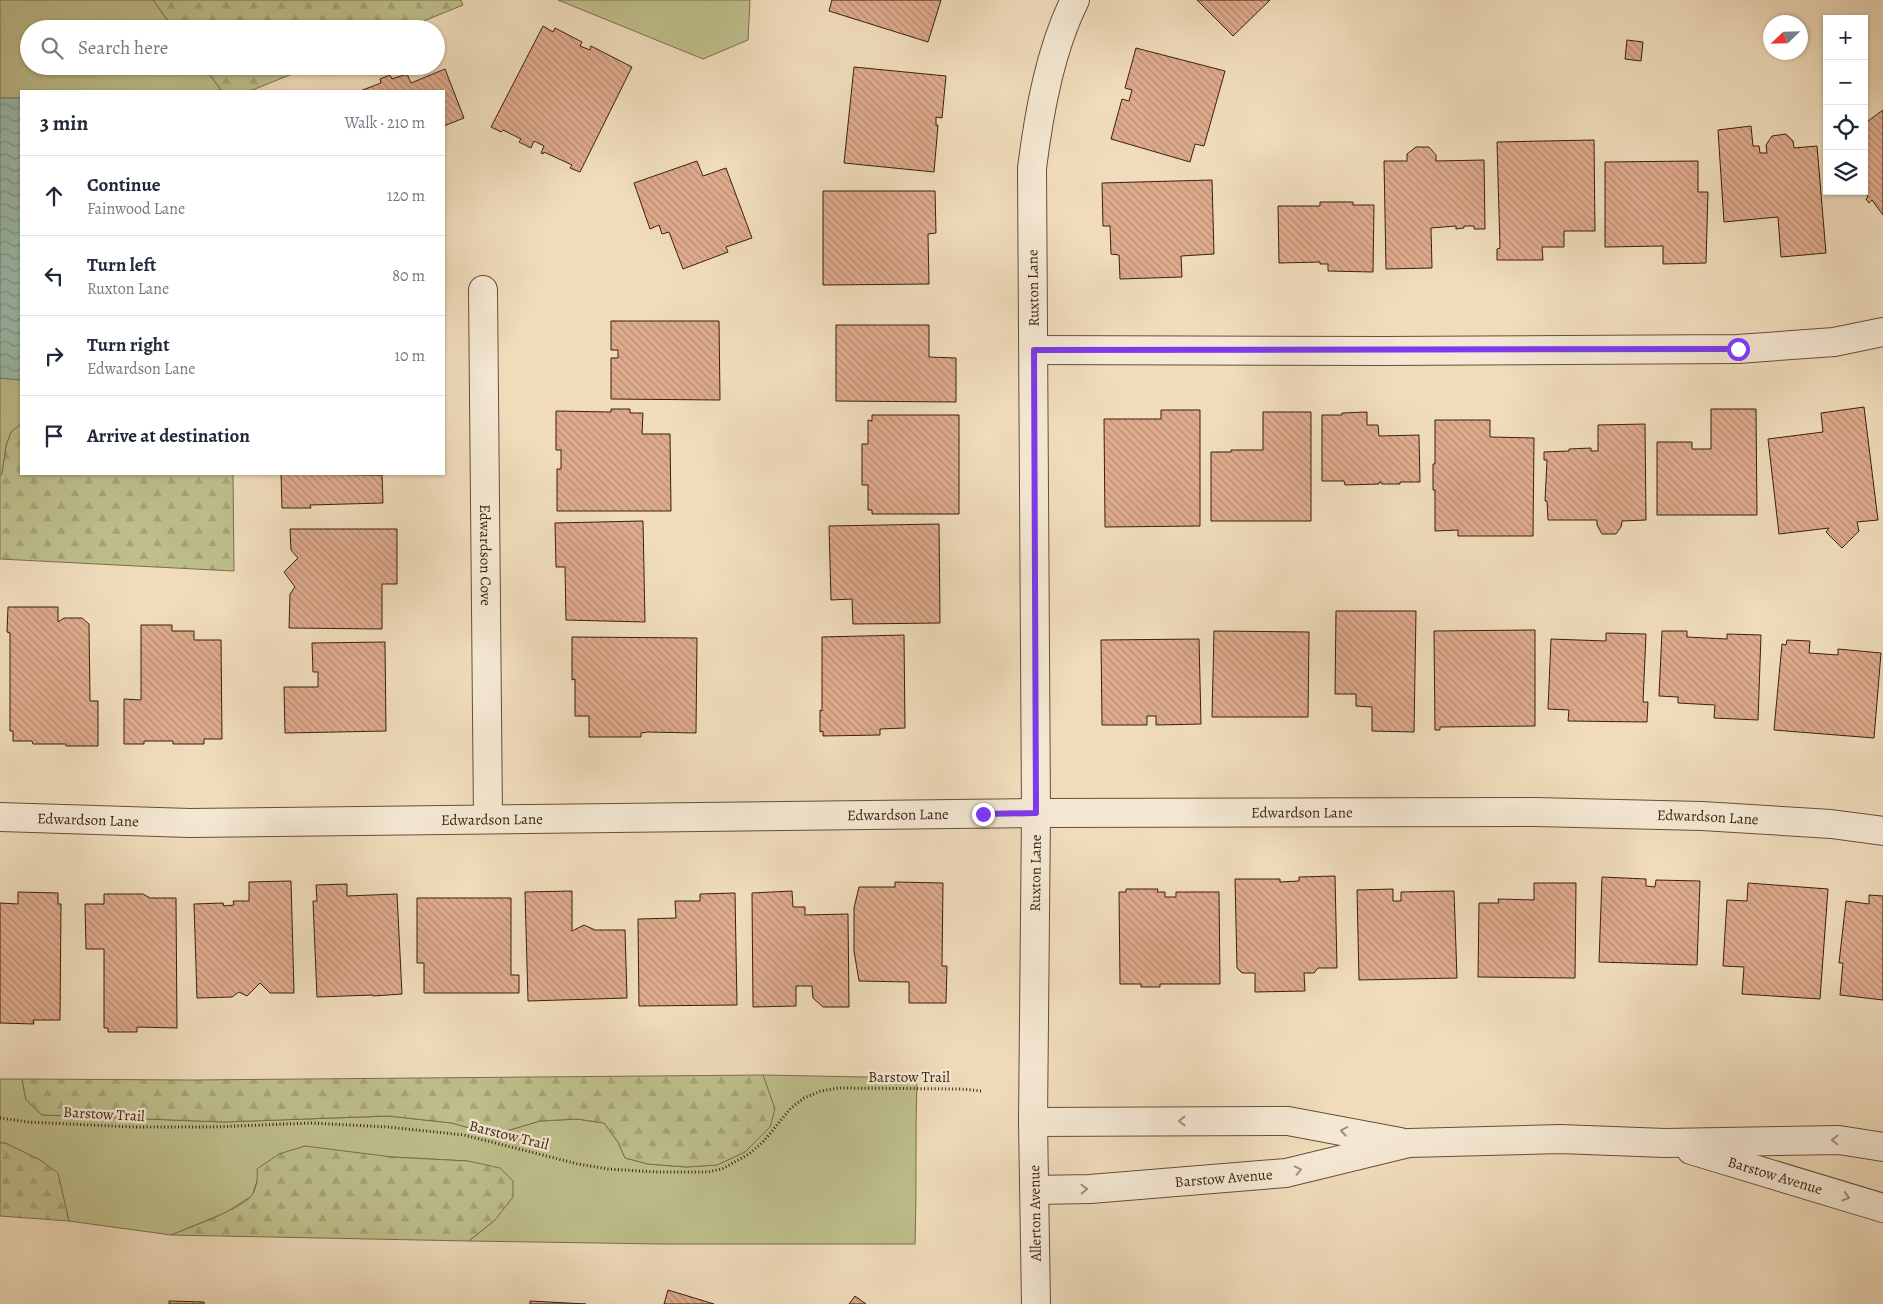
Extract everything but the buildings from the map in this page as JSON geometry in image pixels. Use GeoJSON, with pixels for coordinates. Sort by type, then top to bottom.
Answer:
{"type":"FeatureCollection","features":[{"type":"Feature","properties":{"kind":"street","name":"Ruxton Lane"},"geometry":{"type":"LineString","coordinates":[[1033,1122],[1036,813],[1032,168],[1046,82],[1057,46],[1075,0]]}},
{"type":"Feature","properties":{"kind":"street","name":"Edwardson Cove"},"geometry":{"type":"LineString","coordinates":[[483,290],[488,819]]}},
{"type":"Feature","properties":{"kind":"street"},"geometry":{"type":"LineString","coordinates":[[1034,350],[1393,351],[1738,349],[1834,342],[1883,332]]}},
{"type":"Feature","properties":{"kind":"street","name":"Edwardson Lane"},"geometry":{"type":"LineString","coordinates":[[0,817],[190,823],[1036,813],[1535,812],[1702,816],[1831,824],[1883,831]]}},
{"type":"Feature","properties":{"kind":"street","name":"Barstow Avenue"},"geometry":{"type":"LineString","coordinates":[[1033,1122],[1288,1121],[1409,1143],[1560,1139],[1666,1143],[1839,1140],[1883,1147]]}},
{"type":"Feature","properties":{"kind":"street","name":"Allerton Avenue"},"geometry":{"type":"LineString","coordinates":[[1033,1122],[1036,1304]]}},
{"type":"Feature","properties":{"kind":"street","name":"Barstow Avenue"},"geometry":{"type":"LineString","coordinates":[[1035,1190],[1090,1189],[1286,1173],[1409,1143]]}},
{"type":"Feature","properties":{"kind":"street","name":"Barstow Avenue"},"geometry":{"type":"LineString","coordinates":[[1666,1143],[1883,1208]]}},
{"type":"Feature","properties":{"kind":"path","name":"Barstow Trail"},"geometry":{"type":"LineString","coordinates":[[0,1118],[28,1122],[132,1127],[213,1127],[311,1123],[388,1127],[464,1135],[578,1164],[608,1169],[656,1172],[708,1172],[722,1169],[749,1154],[764,1142],[791,1108],[804,1098],[821,1090],[848,1088],[961,1089],[982,1091]]}},
{"type":"Feature","properties":{"kind":"green space"},"geometry":{"type":"Polygon","coordinates":[[[0,0],[153,0],[167,20],[20,20],[20,75],[210,75],[221,90],[20,90],[20,98],[0,98],[0,0]]]}},
{"type":"Feature","properties":{"kind":"green space"},"geometry":{"type":"Polygon","coordinates":[[[153,0],[461,0],[463,5],[426,20],[167,20],[153,0]]]}},
{"type":"Feature","properties":{"kind":"green space"},"geometry":{"type":"Polygon","coordinates":[[[558,0],[750,0],[748,40],[703,59],[558,0]]]}},
{"type":"Feature","properties":{"kind":"green space"},"geometry":{"type":"Polygon","coordinates":[[[210,75],[290,75],[252,90],[221,90],[210,75]]]}},
{"type":"Feature","properties":{"kind":"green space"},"geometry":{"type":"Polygon","coordinates":[[[0,378],[20,380],[20,425],[11,432],[0,476],[0,378]]]}},
{"type":"Feature","properties":{"kind":"green space"},"geometry":{"type":"Polygon","coordinates":[[[20,425],[20,475],[233,475],[234,571],[0,559],[0,476],[11,432],[20,425]]]}},
{"type":"Feature","properties":{"kind":"green space"},"geometry":{"type":"Polygon","coordinates":[[[763,1075],[917,1078],[915,1244],[662,1244],[469,1241],[495,1220],[468,1161],[392,1157],[258,1178],[252,1196],[225,1213],[171,1235],[69,1221],[57,1173],[40,1160],[5,1143],[0,1143],[0,1079],[22,1079],[26,1100],[42,1115],[224,1122],[388,1116],[452,1123],[493,1135],[540,1121],[577,1119],[604,1123],[618,1142],[625,1158],[648,1164],[686,1167],[717,1165],[745,1152],[770,1127],[774,1109],[763,1075]]]}},
{"type":"Feature","properties":{"kind":"green space"},"geometry":{"type":"Polygon","coordinates":[[[763,1075],[775,1109],[770,1127],[745,1152],[717,1165],[686,1167],[648,1164],[625,1158],[618,1142],[604,1123],[577,1119],[540,1121],[493,1135],[452,1123],[388,1116],[224,1122],[42,1115],[26,1100],[22,1079],[192,1080],[763,1075]]]}},
{"type":"Feature","properties":{"kind":"green space"},"geometry":{"type":"Polygon","coordinates":[[[0,1143],[5,1143],[40,1160],[58,1173],[69,1221],[0,1216],[0,1143]]]}},
{"type":"Feature","properties":{"kind":"green space"},"geometry":{"type":"Polygon","coordinates":[[[305,1146],[392,1157],[468,1161],[500,1168],[513,1181],[513,1197],[495,1220],[469,1241],[171,1235],[238,1206],[252,1195],[257,1179],[257,1169],[279,1154],[305,1146]]]}},
{"type":"Feature","properties":{"kind":"water"},"geometry":{"type":"Polygon","coordinates":[[[0,98],[20,98],[20,380],[0,378],[0,98]]]}},
{"type":"Feature","properties":{"kind":"route"},"geometry":{"type":"LineString","coordinates":[[983,814],[1036,813],[1034,350],[1738,349]]}}]}
